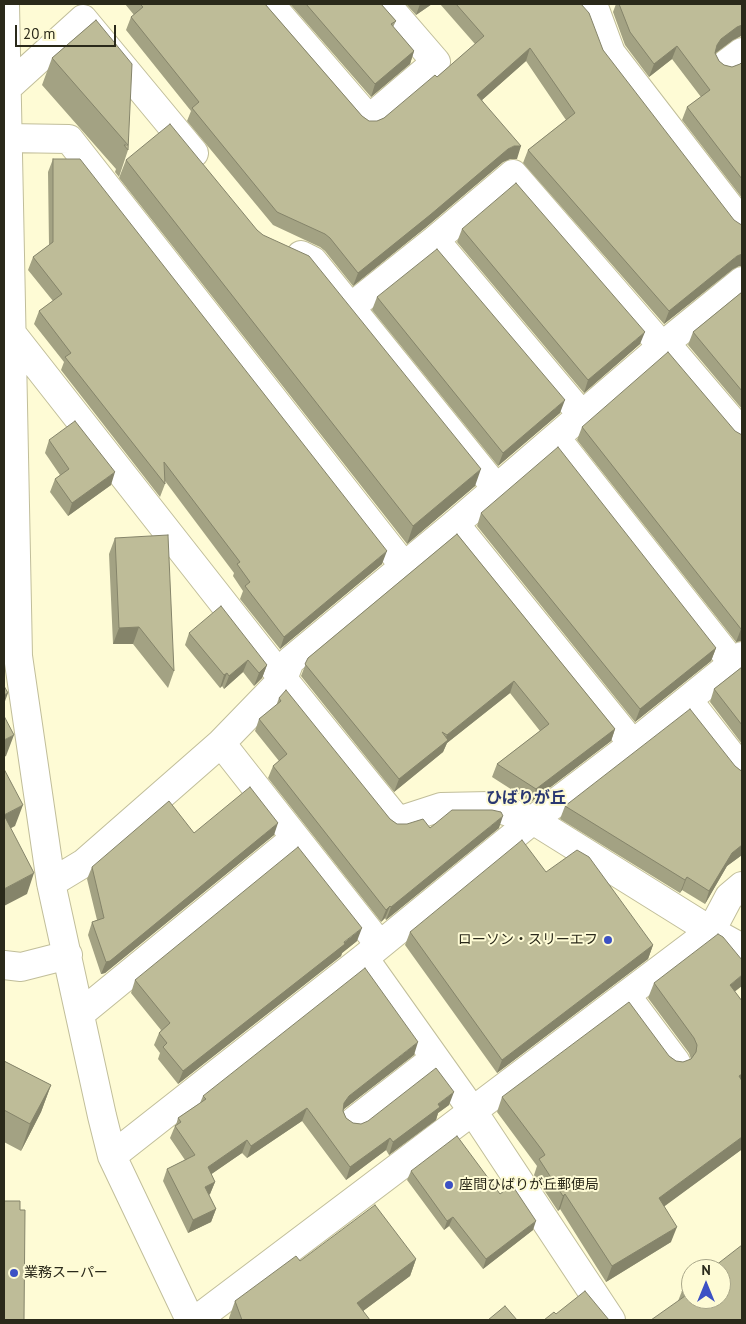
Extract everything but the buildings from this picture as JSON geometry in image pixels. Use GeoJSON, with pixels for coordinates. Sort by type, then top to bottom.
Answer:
{"type":"FeatureCollection","features":[{"type":"Feature","properties":{"kind":"street"},"geometry":{"type":"LineString","coordinates":[[5,4],[8,328],[18,656],[52,883],[112,1156],[190,1320]]}},
{"type":"Feature","properties":{"kind":"street"},"geometry":{"type":"LineString","coordinates":[[270,4],[369,119],[436,62],[386,4]]}},
{"type":"Feature","properties":{"kind":"street"},"geometry":{"type":"LineString","coordinates":[[593,4],[611,53],[742,222]]}},
{"type":"Feature","properties":{"kind":"street"},"geometry":{"type":"LineString","coordinates":[[7,88],[83,19],[207,170]]}},
{"type":"Feature","properties":{"kind":"street"},"geometry":{"type":"LineString","coordinates":[[7,138],[69,139],[404,566]]}},
{"type":"Feature","properties":{"kind":"street"},"geometry":{"type":"LineString","coordinates":[[351,307],[435,240],[513,174],[662,346],[674,353],[742,433]]}},
{"type":"Feature","properties":{"kind":"street"},"geometry":{"type":"LineString","coordinates":[[435,240],[582,415]]}},
{"type":"Feature","properties":{"kind":"street"},"geometry":{"type":"LineString","coordinates":[[280,246],[313,261],[497,488]]}},
{"type":"Feature","properties":{"kind":"street"},"geometry":{"type":"LineString","coordinates":[[52,883],[84,862],[221,743],[283,679],[290,661],[455,524],[662,346],[742,281]]}},
{"type":"Feature","properties":{"kind":"street"},"geometry":{"type":"LineString","coordinates":[[8,328],[283,679],[398,821],[441,807],[490,806],[533,820],[711,931],[742,948]]}},
{"type":"Feature","properties":{"kind":"street"},"geometry":{"type":"LineString","coordinates":[[112,1156],[738,659],[556,438]]}},
{"type":"Feature","properties":{"kind":"street"},"geometry":{"type":"LineString","coordinates":[[455,524],[633,744]]}},
{"type":"Feature","properties":{"kind":"street"},"geometry":{"type":"LineString","coordinates":[[688,700],[742,769]]}},
{"type":"Feature","properties":{"kind":"street"},"geometry":{"type":"LineString","coordinates":[[221,743],[295,838],[372,951],[435,1058],[472,1110],[611,1320]]}},
{"type":"Feature","properties":{"kind":"street"},"geometry":{"type":"LineString","coordinates":[[80,1014],[295,838]]}},
{"type":"Feature","properties":{"kind":"street"},"geometry":{"type":"LineString","coordinates":[[196,1320],[711,931],[729,897],[742,886]]}},
{"type":"Feature","properties":{"kind":"street"},"geometry":{"type":"LineString","coordinates":[[4,965],[21,967],[68,955]]}},
{"type":"Feature","properties":{"kind":"street"},"geometry":{"type":"LineString","coordinates":[[626,995],[676,1062]]}},
{"type":"Feature","properties":{"kind":"street"},"geometry":{"type":"LineString","coordinates":[[354,1121],[435,1058]]}},
{"type":"Feature","properties":{"kind":"place","name":"ローソン・スリーエフ"},"geometry":{"type":"Point","coordinates":[608,940]}},
{"type":"Feature","properties":{"kind":"place","name":"座間ひばりが丘郵便局"},"geometry":{"type":"Point","coordinates":[449,1185]}},
{"type":"Feature","properties":{"kind":"place","name":"業務スーパー"},"geometry":{"type":"Point","coordinates":[14,1273]}},
{"type":"Feature","properties":{"kind":"district","name":"ひばりが丘"},"geometry":{"type":"Point","coordinates":[526,798]}}]}
